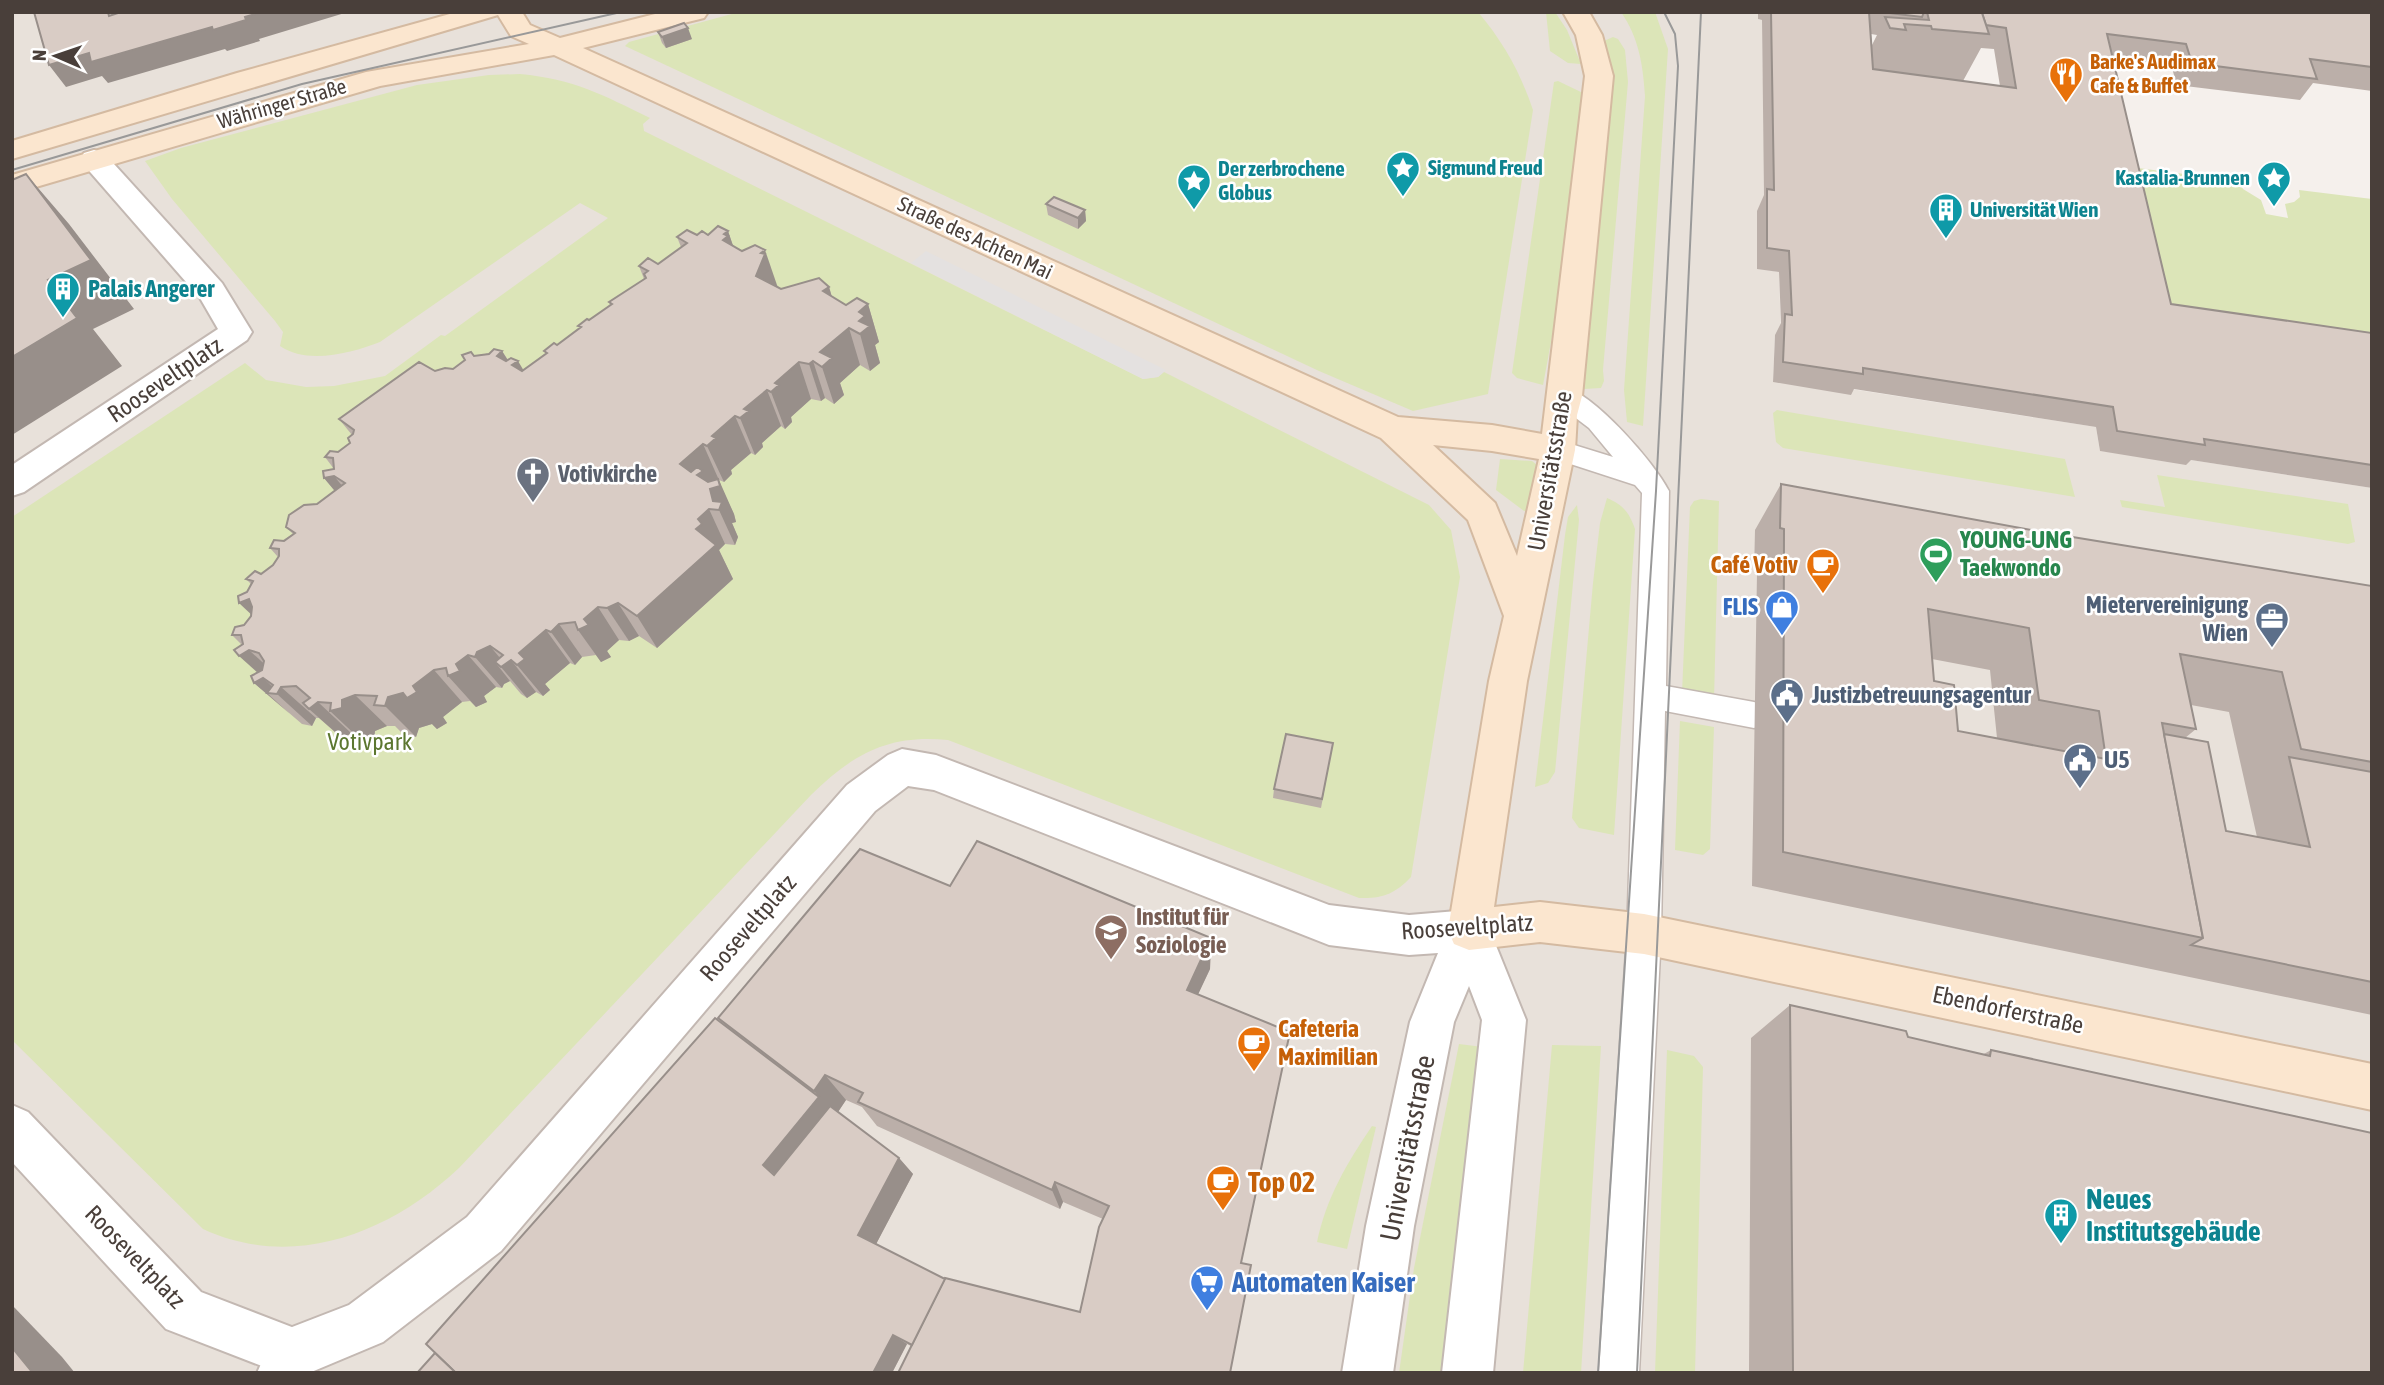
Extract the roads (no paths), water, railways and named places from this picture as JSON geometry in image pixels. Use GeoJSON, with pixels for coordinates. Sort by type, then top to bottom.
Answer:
{"type":"FeatureCollection","features":[{"type":"Feature","properties":{"kind":"main road","name":"Währinger Straße"},"geometry":{"type":"LineString","coordinates":[[12,150],[247,79],[487,12]]}},
{"type":"Feature","properties":{"kind":"main road","name":"Straße des Achten Mai"},"geometry":{"type":"LineString","coordinates":[[509,12],[520,30],[1393,429],[1483,513],[1521,614]]}},
{"type":"Feature","properties":{"kind":"main road","name":"Währinger Straße"},"geometry":{"type":"LineString","coordinates":[[12,184],[376,78],[557,47],[695,12]]}},
{"type":"Feature","properties":{"kind":"main road","name":"Universitätsstraße"},"geometry":{"type":"LineString","coordinates":[[1469,930],[1488,795],[1521,614],[1558,450],[1560,415],[1565,396],[1599,76],[1589,35],[1576,12]]}},
{"type":"Feature","properties":{"kind":"main road"},"geometry":{"type":"LineString","coordinates":[[557,47],[576,14]]}},
{"type":"Feature","properties":{"kind":"main road","name":"Straße des Achten Mai"},"geometry":{"type":"LineString","coordinates":[[1393,429],[1492,438],[1558,450]]}},
{"type":"Feature","properties":{"kind":"main road","name":"Rooseveltplatz"},"geometry":{"type":"LineString","coordinates":[[1469,930],[1540,922],[1644,934]]}},
{"type":"Feature","properties":{"kind":"main road","name":"Ebendorferstraße"},"geometry":{"type":"LineString","coordinates":[[1644,934],[2372,1087]]}},
{"type":"Feature","properties":{"kind":"street","name":"Rooseveltplatz"},"geometry":{"type":"LineString","coordinates":[[12,483],[236,332],[211,291],[94,159]]}},
{"type":"Feature","properties":{"kind":"street","name":"Rooseveltplatz"},"geometry":{"type":"LineString","coordinates":[[12,1128],[184,1311],[287,1362],[365,1324],[484,1234],[860,798],[902,767],[936,773],[1329,925],[1409,935],[1469,930]]}},
{"type":"Feature","properties":{"kind":"street","name":"Universitätsstraße"},"geometry":{"type":"LineString","coordinates":[[1367,1373],[1390,1226],[1432,1022],[1469,930]]}},
{"type":"Feature","properties":{"kind":"street","name":"Universitätsstraße"},"geometry":{"type":"LineString","coordinates":[[1467,1373],[1504,1020],[1469,930]]}},
{"type":"Feature","properties":{"kind":"lane"},"geometry":{"type":"LineString","coordinates":[[1565,396],[1598,421],[1656,491],[1644,934],[1619,1373]]}},
{"type":"Feature","properties":{"kind":"lane"},"geometry":{"type":"LineString","coordinates":[[1558,450],[1644,477]]}},
{"type":"Feature","properties":{"kind":"lane"},"geometry":{"type":"LineString","coordinates":[[1651,695],[1754,715]]}},
{"type":"Feature","properties":{"kind":"tram line"},"geometry":{"type":"LineString","coordinates":[[12,170],[302,84],[621,12]]}},
{"type":"Feature","properties":{"kind":"tram line"},"geometry":{"type":"LineString","coordinates":[[1598,1373],[1656,491],[1678,66],[1675,34],[1664,12]]}},
{"type":"Feature","properties":{"kind":"tram line"},"geometry":{"type":"LineString","coordinates":[[1637,1373],[1701,12]]}},
{"type":"Feature","properties":{"kind":"place","name":"Barke's Audimax Cafe & Buffet"},"geometry":{"type":"Point","coordinates":[2066,104]}},
{"type":"Feature","properties":{"kind":"place","name":"Sigmund Freud"},"geometry":{"type":"Point","coordinates":[1403,198]}},
{"type":"Feature","properties":{"kind":"place","name":"Kastalia-Brunnen"},"geometry":{"type":"Point","coordinates":[2274,208]}},
{"type":"Feature","properties":{"kind":"place","name":"Der zerbrochene Globus"},"geometry":{"type":"Point","coordinates":[1194,211]}},
{"type":"Feature","properties":{"kind":"place","name":"Universität Wien"},"geometry":{"type":"Point","coordinates":[1946,240]}},
{"type":"Feature","properties":{"kind":"place","name":"Palais Angerer"},"geometry":{"type":"Point","coordinates":[63,319]}},
{"type":"Feature","properties":{"kind":"place","name":"Votivkirche"},"geometry":{"type":"Point","coordinates":[533,504]}},
{"type":"Feature","properties":{"kind":"place","name":"YOUNG-UNG Taekwondo"},"geometry":{"type":"Point","coordinates":[1936,584]}},
{"type":"Feature","properties":{"kind":"place","name":"Café Votiv"},"geometry":{"type":"Point","coordinates":[1823,595]}},
{"type":"Feature","properties":{"kind":"place","name":"FLIS"},"geometry":{"type":"Point","coordinates":[1782,637]}},
{"type":"Feature","properties":{"kind":"place","name":"Mietervereinigung Wien"},"geometry":{"type":"Point","coordinates":[2272,649]}},
{"type":"Feature","properties":{"kind":"place","name":"Justizbetreuungsagentur"},"geometry":{"type":"Point","coordinates":[1787,725]}},
{"type":"Feature","properties":{"kind":"place","name":"U5"},"geometry":{"type":"Point","coordinates":[2080,790]}},
{"type":"Feature","properties":{"kind":"place","name":"Institut für Soziologie"},"geometry":{"type":"Point","coordinates":[1111,961]}},
{"type":"Feature","properties":{"kind":"place","name":"Cafeteria Maximilian"},"geometry":{"type":"Point","coordinates":[1254,1073]}},
{"type":"Feature","properties":{"kind":"place","name":"Top 02"},"geometry":{"type":"Point","coordinates":[1223,1212]}},
{"type":"Feature","properties":{"kind":"place","name":"Neues Institutsgebäude"},"geometry":{"type":"Point","coordinates":[2061,1245]}},
{"type":"Feature","properties":{"kind":"place","name":"Automaten Kaiser"},"geometry":{"type":"Point","coordinates":[1207,1312]}},
{"type":"Feature","properties":{"kind":"park label","name":"Votivpark"},"geometry":{"type":"Point","coordinates":[370,742]}}]}
